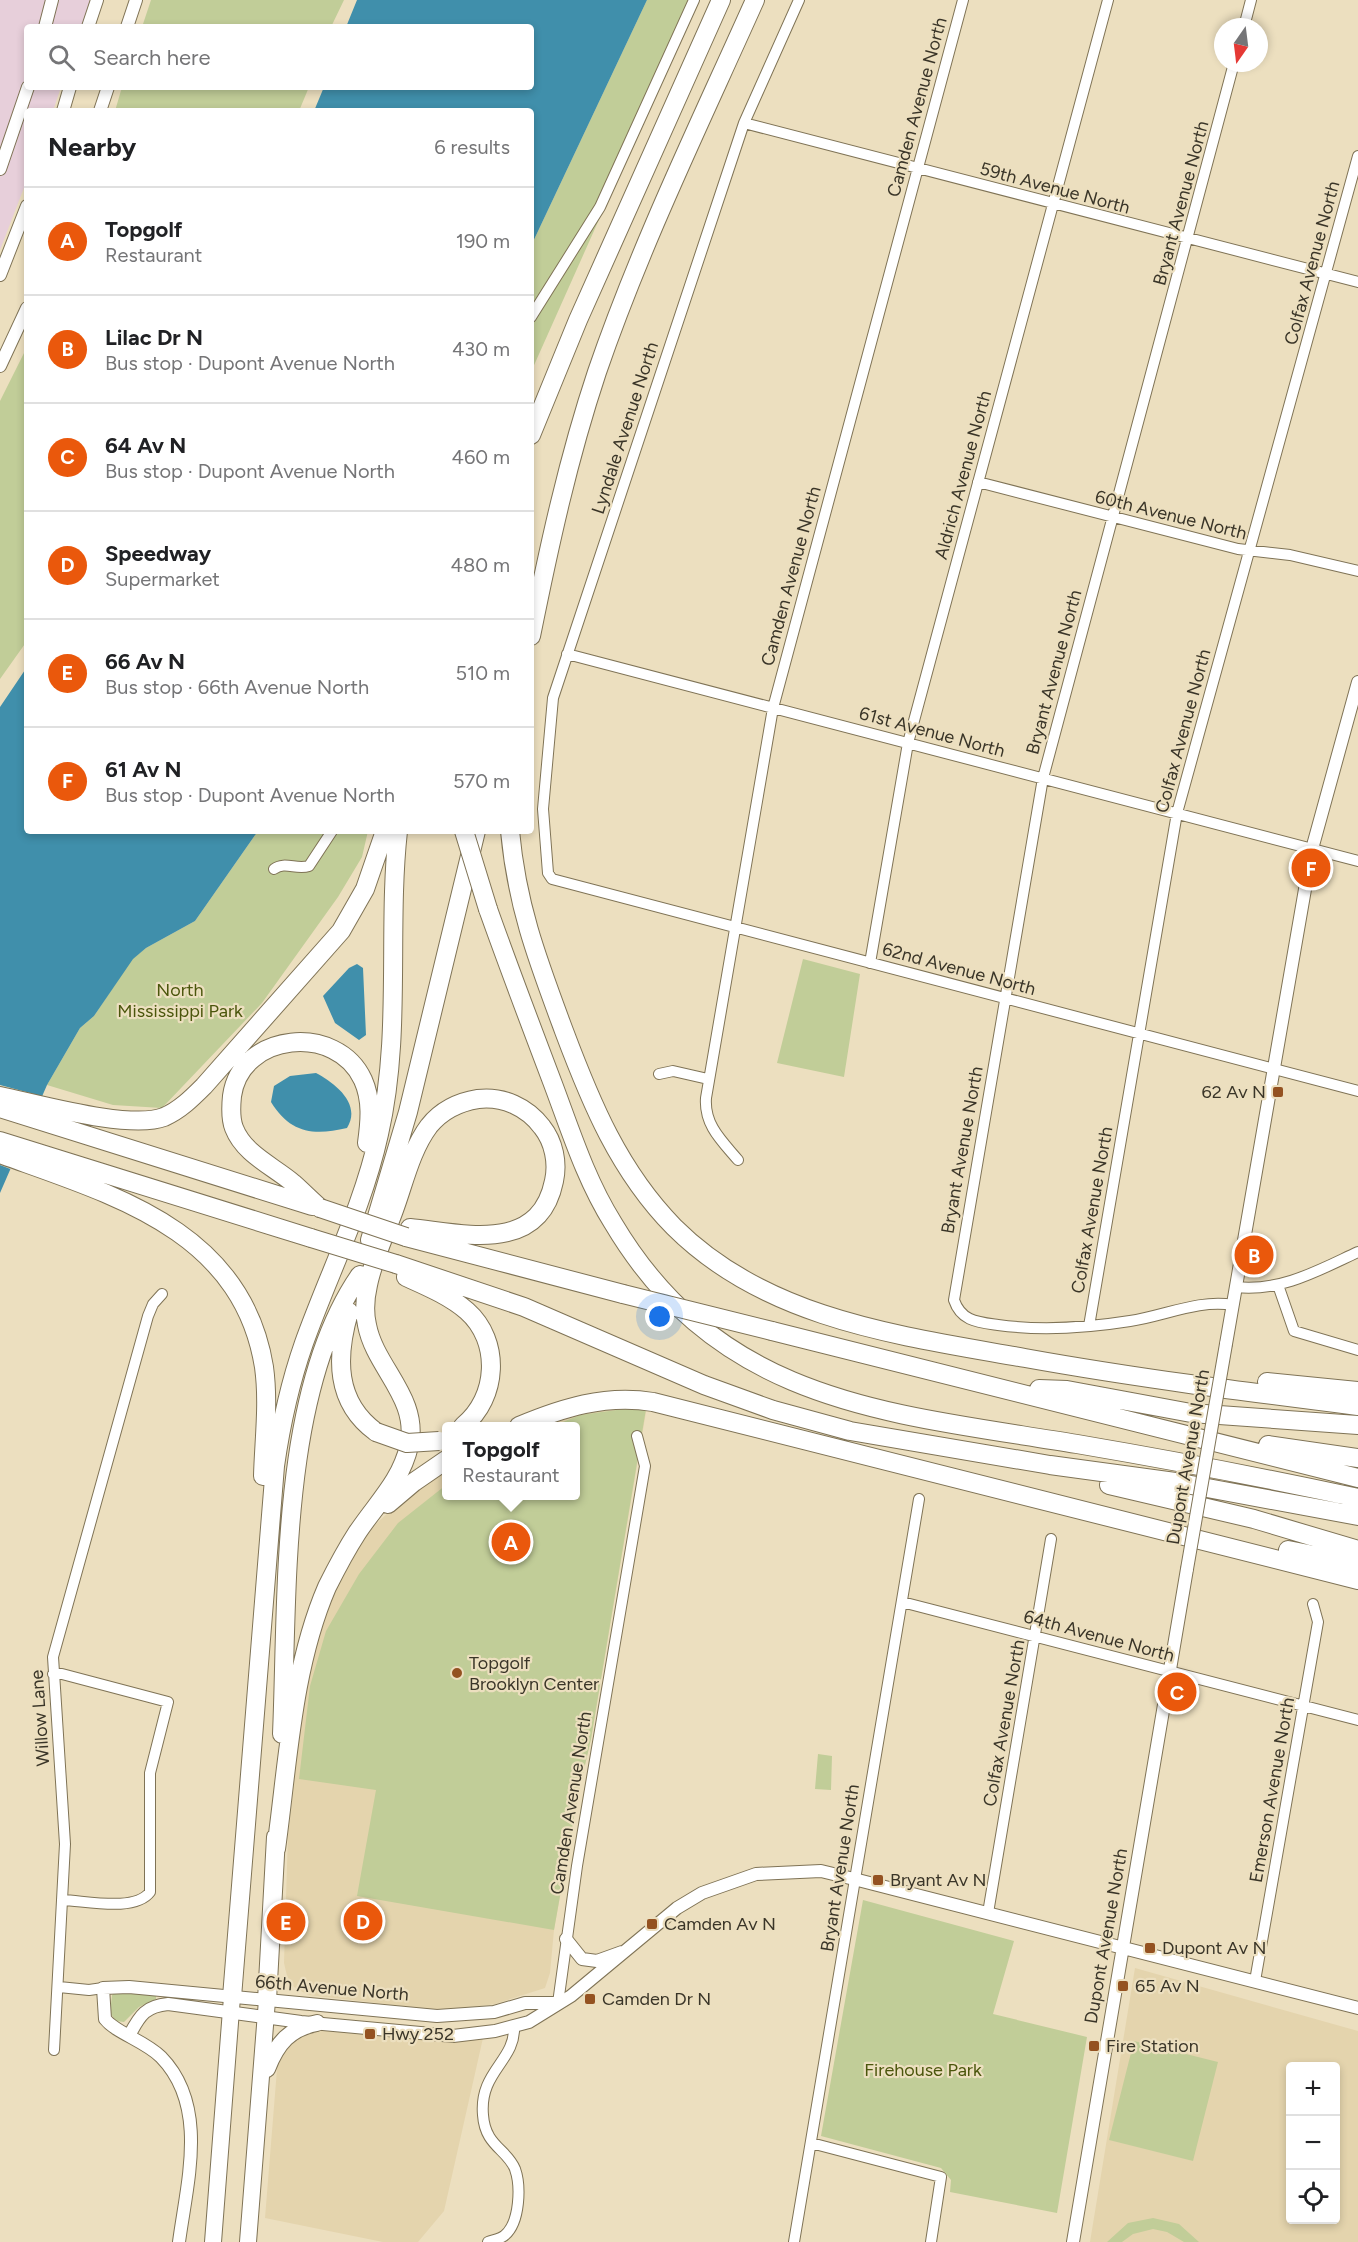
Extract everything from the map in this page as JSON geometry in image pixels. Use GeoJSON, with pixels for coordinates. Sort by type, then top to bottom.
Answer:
{"type":"FeatureCollection","features":[{"type":"Feature","properties":{"kind":"highway"},"geometry":{"type":"LineString","coordinates":[[534,428],[578,320],[721,0]]}},
{"type":"Feature","properties":{"kind":"highway"},"geometry":{"type":"LineString","coordinates":[[534,622],[572,454],[626,292],[755,0]]}},
{"type":"Feature","properties":{"kind":"highway"},"geometry":{"type":"LineString","coordinates":[[534,609],[546,564]]}},
{"type":"Feature","properties":{"kind":"highway"},"geometry":{"type":"LineString","coordinates":[[0,1096],[123,1120],[148,1120],[172,1113],[195,1095],[341,931],[365,890],[384,834]]}},
{"type":"Feature","properties":{"kind":"highway"},"geometry":{"type":"LineString","coordinates":[[213,2242],[273,1479],[281,1427],[297,1363],[368,1177],[383,1119],[390,1053],[398,834]]}},
{"type":"Feature","properties":{"kind":"highway"},"geometry":{"type":"LineString","coordinates":[[465,834],[488,909],[586,1174],[613,1224],[642,1267],[666,1295],[693,1320],[756,1364],[808,1389],[867,1408],[1147,1456],[1358,1498]]}},
{"type":"Feature","properties":{"kind":"highway"},"geometry":{"type":"LineString","coordinates":[[442,1439],[407,1443],[376,1432],[354,1410],[340,1377],[342,1338],[406,1118],[475,834]]}},
{"type":"Feature","properties":{"kind":"highway"},"geometry":{"type":"LineString","coordinates":[[510,834],[515,872],[529,938],[606,1134],[626,1169],[674,1227],[694,1245],[746,1281],[814,1313],[927,1340],[1086,1369],[1358,1406]]}},
{"type":"Feature","properties":{"kind":"highway"},"geometry":{"type":"LineString","coordinates":[[320,1208],[292,1182],[257,1157],[234,1128],[231,1105],[238,1075],[257,1054],[280,1043],[306,1042],[333,1050],[355,1067],[368,1095],[370,1119],[365,1160],[329,1280]]}},
{"type":"Feature","properties":{"kind":"highway"},"geometry":{"type":"LineString","coordinates":[[0,1108],[320,1208],[379,1229],[408,1233],[480,1236],[510,1231],[530,1220],[546,1202],[555,1174],[553,1150],[540,1124],[524,1109],[511,1103],[481,1099],[458,1104],[441,1114],[420,1141],[370,1274],[366,1301],[370,1335],[407,1406],[411,1426],[410,1442],[397,1479],[357,1533],[339,1564],[317,1613],[307,1650],[276,1849]]}},
{"type":"Feature","properties":{"kind":"highway"},"geometry":{"type":"LineString","coordinates":[[0,1141],[60,1168],[146,1212],[193,1242],[226,1278],[253,1327],[263,1361],[266,1402],[258,1669]]}},
{"type":"Feature","properties":{"kind":"highway"},"geometry":{"type":"LineString","coordinates":[[0,1154],[60,1168],[311,1238],[394,1268],[524,1307],[704,1385],[773,1410],[850,1431],[1050,1466],[1175,1482],[1358,1516]]}},
{"type":"Feature","properties":{"kind":"highway"},"geometry":{"type":"LineString","coordinates":[[408,1233],[623,1294],[1010,1389],[1358,1478]]}},
{"type":"Feature","properties":{"kind":"highway"},"geometry":{"type":"LineString","coordinates":[[394,1268],[462,1307],[472,1317],[484,1337],[491,1360],[490,1382],[483,1402],[467,1422]]}},
{"type":"Feature","properties":{"kind":"highway"},"geometry":{"type":"LineString","coordinates":[[248,2242],[267,2008],[288,1569],[298,1460],[319,1368],[342,1302],[360,1275]]}},
{"type":"Feature","properties":{"kind":"highway"},"geometry":{"type":"LineString","coordinates":[[1086,1369],[1113,1364],[1358,1391]]}},
{"type":"Feature","properties":{"kind":"highway"},"geometry":{"type":"LineString","coordinates":[[1010,1389],[1067,1390],[1158,1408],[1225,1417],[1358,1425]]}},
{"type":"Feature","properties":{"kind":"highway"},"geometry":{"type":"LineString","coordinates":[[529,1422],[553,1412],[592,1402],[640,1400],[1358,1580]]}},
{"type":"Feature","properties":{"kind":"highway"},"geometry":{"type":"LineString","coordinates":[[1127,1419],[1285,1448],[1358,1458]]}},
{"type":"Feature","properties":{"kind":"highway"},"geometry":{"type":"LineString","coordinates":[[339,1564],[384,1507],[414,1482],[442,1463]]}},
{"type":"Feature","properties":{"kind":"highway"},"geometry":{"type":"LineString","coordinates":[[1050,1466],[1101,1483],[1254,1518],[1358,1550]]}},
{"type":"Feature","properties":{"kind":"highway"},"geometry":{"type":"LineString","coordinates":[[1042,1499],[1358,1564]]}},
{"type":"Feature","properties":{"kind":"highway"},"geometry":{"type":"LineString","coordinates":[[262,2084],[274,2053],[284,2038],[302,2026],[318,2024]]}},
{"type":"Feature","properties":{"kind":"street"},"geometry":{"type":"LineString","coordinates":[[46,24],[52,0]]}},
{"type":"Feature","properties":{"kind":"street"},"geometry":{"type":"LineString","coordinates":[[89,24],[97,0]]}},
{"type":"Feature","properties":{"kind":"street"},"geometry":{"type":"LineString","coordinates":[[128,24],[136,0]]}},
{"type":"Feature","properties":{"kind":"street"},"geometry":{"type":"LineString","coordinates":[[534,311],[600,207],[694,0]]}},
{"type":"Feature","properties":{"kind":"street","name":"Lyndale Avenue North"},"geometry":{"type":"LineString","coordinates":[[552,879],[548,873],[543,809],[544,772],[553,698],[744,123],[799,0]]}},
{"type":"Feature","properties":{"kind":"street","name":"Camden Avenue North"},"geometry":{"type":"LineString","coordinates":[[738,1160],[712,1130],[706,1115],[708,1079],[772,708],[963,0]]}},
{"type":"Feature","properties":{"kind":"street","name":"Aldrich Avenue North"},"geometry":{"type":"LineString","coordinates":[[870,963],[908,743],[1108,0]]}},
{"type":"Feature","properties":{"kind":"street"},"geometry":{"type":"LineString","coordinates":[[1246,18],[1251,0]]}},
{"type":"Feature","properties":{"kind":"street","name":"Bryant Avenue North"},"geometry":{"type":"LineString","coordinates":[[1089,1326],[1056,1330],[980,1322],[961,1315],[954,1300],[1043,778],[1232,72]]}},
{"type":"Feature","properties":{"kind":"street"},"geometry":{"type":"LineString","coordinates":[[0,169],[27,90]]}},
{"type":"Feature","properties":{"kind":"street"},"geometry":{"type":"LineString","coordinates":[[64,108],[69,90]]}},
{"type":"Feature","properties":{"kind":"street"},"geometry":{"type":"LineString","coordinates":[[101,108],[107,90]]}},
{"type":"Feature","properties":{"kind":"street","name":"59th Avenue North"},"geometry":{"type":"LineString","coordinates":[[744,123],[1358,282]]}},
{"type":"Feature","properties":{"kind":"street","name":"Colfax Avenue North"},"geometry":{"type":"LineString","coordinates":[[1089,1326],[1177,813],[1358,156]]}},
{"type":"Feature","properties":{"kind":"street"},"geometry":{"type":"LineString","coordinates":[[0,274],[24,214]]}},
{"type":"Feature","properties":{"kind":"street"},"geometry":{"type":"LineString","coordinates":[[0,366],[24,314]]}},
{"type":"Feature","properties":{"kind":"street","name":"60th Avenue North"},"geometry":{"type":"LineString","coordinates":[[978,482],[1249,551],[1290,555],[1358,572]]}},
{"type":"Feature","properties":{"kind":"street","name":"61st Avenue North"},"geometry":{"type":"LineString","coordinates":[[567,654],[1358,861]]}},
{"type":"Feature","properties":{"kind":"street","name":"Dupont Avenue North"},"geometry":{"type":"LineString","coordinates":[[1073,2242],[1312,849],[1358,682]]}},
{"type":"Feature","properties":{"kind":"street"},"geometry":{"type":"LineString","coordinates":[[274,869],[285,864],[300,868],[309,866],[330,834]]}},
{"type":"Feature","properties":{"kind":"street","name":"62nd Avenue North"},"geometry":{"type":"LineString","coordinates":[[552,879],[1358,1091]]}},
{"type":"Feature","properties":{"kind":"street"},"geometry":{"type":"LineString","coordinates":[[658,1074],[673,1071],[708,1079]]}},
{"type":"Feature","properties":{"kind":"street"},"geometry":{"type":"LineString","coordinates":[[1236,1287],[1263,1289],[1278,1285],[1308,1275],[1358,1252]]}},
{"type":"Feature","properties":{"kind":"street"},"geometry":{"type":"LineString","coordinates":[[1278,1285],[1294,1330],[1358,1350]]}},
{"type":"Feature","properties":{"kind":"street","name":"Willow Lane"},"geometry":{"type":"LineString","coordinates":[[54,2050],[65,1837],[53,1658],[148,1316],[153,1304],[162,1294]]}},
{"type":"Feature","properties":{"kind":"street"},"geometry":{"type":"LineString","coordinates":[[1089,1326],[1130,1321],[1211,1303],[1233,1305]]}},
{"type":"Feature","properties":{"kind":"street","name":"Camden Avenue North"},"geometry":{"type":"LineString","coordinates":[[558,2002],[566,1939],[645,1466],[637,1436]]}},
{"type":"Feature","properties":{"kind":"street","name":"Bryant Avenue North"},"geometry":{"type":"LineString","coordinates":[[794,2242],[919,1499]]}},
{"type":"Feature","properties":{"kind":"street","name":"Colfax Avenue North"},"geometry":{"type":"LineString","coordinates":[[988,1913],[1051,1539]]}},
{"type":"Feature","properties":{"kind":"street","name":"64th Avenue North"},"geometry":{"type":"LineString","coordinates":[[902,1602],[1358,1720]]}},
{"type":"Feature","properties":{"kind":"street","name":"Emerson Avenue North"},"geometry":{"type":"LineString","coordinates":[[1255,1981],[1318,1622],[1313,1604]]}},
{"type":"Feature","properties":{"kind":"street"},"geometry":{"type":"LineString","coordinates":[[53,1674],[62,1674],[168,1702],[150,1773],[150,1892],[144,1899],[129,1904],[63,1900]]}},
{"type":"Feature","properties":{"kind":"street","name":"66th Avenue North"},"geometry":{"type":"LineString","coordinates":[[267,2008],[318,2024],[453,2036],[495,2031],[529,2022],[588,1985],[677,1908],[702,1893],[728,1882],[756,1875],[820,1871],[1358,2008]]}},
{"type":"Feature","properties":{"kind":"street"},"geometry":{"type":"LineString","coordinates":[[566,1939],[582,1959],[597,1961],[631,1947]]}},
{"type":"Feature","properties":{"kind":"street","name":"66th Avenue North"},"geometry":{"type":"LineString","coordinates":[[59,1987],[89,1990],[129,1987],[267,2008],[437,2016],[494,2012],[525,2003],[558,2002]]}},
{"type":"Feature","properties":{"kind":"street"},"geometry":{"type":"LineString","coordinates":[[103,1988],[105,2019],[112,2026],[130,2034],[152,2049],[172,2071],[184,2093],[190,2119],[191,2148],[179,2242]]}},
{"type":"Feature","properties":{"kind":"street","name":"66th Avenue North"},"geometry":{"type":"LineString","coordinates":[[130,2034],[144,2011],[153,2006],[232,2004]]}},
{"type":"Feature","properties":{"kind":"street"},"geometry":{"type":"LineString","coordinates":[[488,2242],[505,2235],[513,2222],[519,2195],[514,2167],[493,2145],[483,2115],[487,2083],[511,2048],[514,2026]]}},
{"type":"Feature","properties":{"kind":"street"},"geometry":{"type":"LineString","coordinates":[[811,2143],[941,2177],[931,2242]]}},
{"type":"Feature","properties":{"kind":"shaded area"},"geometry":{"type":"Polygon","coordinates":[[[0,0],[90,0],[82,24],[24,24],[24,90],[60,90],[54,108],[24,108],[24,188],[0,250],[0,0]]]}},
{"type":"Feature","properties":{"kind":"shaded area","name":"Topgolf Brooklyn Center"},"geometry":{"type":"Polygon","coordinates":[[[647,1406],[591,1739],[577,1800],[554,1930],[550,1973],[545,1988],[495,2004],[446,2011],[308,1995],[294,1987],[287,1976],[284,1963],[288,1834],[305,1687],[320,1621],[346,1562],[377,1523],[442,1468],[442,1500],[580,1500],[580,1422],[543,1422],[578,1410],[647,1406]]]}},
{"type":"Feature","properties":{"kind":"shaded area"},"geometry":{"type":"Polygon","coordinates":[[[1135,1968],[1358,2031],[1358,2242],[1090,2242],[1135,1968]]]}},
{"type":"Feature","properties":{"kind":"shaded area"},"geometry":{"type":"Polygon","coordinates":[[[306,2029],[483,2038],[444,2211],[418,2242],[383,2242],[265,2218],[278,2057],[306,2029]]]}},
{"type":"Feature","properties":{"kind":"green space"},"geometry":{"type":"Polygon","coordinates":[[[151,0],[344,0],[332,24],[143,24],[151,0]]]}},
{"type":"Feature","properties":{"kind":"green space"},"geometry":{"type":"Polygon","coordinates":[[[647,0],[697,0],[534,365],[534,240],[647,0]]]}},
{"type":"Feature","properties":{"kind":"green space"},"geometry":{"type":"Polygon","coordinates":[[[121,90],[308,90],[300,108],[116,108],[121,90]]]}},
{"type":"Feature","properties":{"kind":"green space"},"geometry":{"type":"Polygon","coordinates":[[[24,353],[24,645],[0,679],[0,401],[24,353]]]}},
{"type":"Feature","properties":{"kind":"green space","name":"North Mississippi Park"},"geometry":{"type":"Polygon","coordinates":[[[256,834],[367,834],[362,857],[338,897],[262,1003],[162,1108],[113,1105],[47,1085],[80,1028],[94,1016],[132,959],[146,948],[195,921],[256,834]]]}},
{"type":"Feature","properties":{"kind":"green space"},"geometry":{"type":"Polygon","coordinates":[[[803,959],[860,974],[844,1077],[777,1063],[803,959]]]}},
{"type":"Feature","properties":{"kind":"green space","name":"Topgolf Brooklyn Center"},"geometry":{"type":"Polygon","coordinates":[[[631,1408],[646,1409],[591,1739],[577,1800],[554,1930],[357,1896],[376,1790],[299,1779],[310,1686],[326,1631],[359,1574],[398,1523],[442,1488],[442,1500],[580,1500],[580,1422],[563,1422],[580,1415],[631,1408]]]}},
{"type":"Feature","properties":{"kind":"green space"},"geometry":{"type":"Polygon","coordinates":[[[818,1754],[832,1756],[831,1790],[815,1789],[818,1754]]]}},
{"type":"Feature","properties":{"kind":"green space","name":"Firehouse Park"},"geometry":{"type":"Polygon","coordinates":[[[863,1900],[1014,1941],[993,2014],[1087,2037],[1057,2213],[950,2192],[951,2180],[941,2168],[821,2136],[863,1900]]]}},
{"type":"Feature","properties":{"kind":"green space"},"geometry":{"type":"Polygon","coordinates":[[[116,1992],[156,1994],[156,1999],[139,2007],[124,2022],[116,2021],[110,2013],[112,1995],[116,1992]]]}},
{"type":"Feature","properties":{"kind":"green space"},"geometry":{"type":"Polygon","coordinates":[[[1134,2041],[1218,2062],[1193,2161],[1109,2140],[1134,2041]]]}},
{"type":"Feature","properties":{"kind":"green space"},"geometry":{"type":"Polygon","coordinates":[[[1153,2218],[1179,2224],[1199,2242],[1184,2242],[1167,2232],[1153,2229],[1133,2234],[1122,2242],[1107,2242],[1128,2223],[1153,2218]]]}},
{"type":"Feature","properties":{"kind":"water"},"geometry":{"type":"Polygon","coordinates":[[[357,0],[647,0],[534,240],[534,108],[315,108],[323,90],[534,90],[534,24],[347,24],[357,0]]]}},
{"type":"Feature","properties":{"kind":"water"},"geometry":{"type":"Polygon","coordinates":[[[24,671],[24,834],[256,834],[195,921],[146,948],[133,959],[94,1016],[80,1028],[47,1085],[0,1193],[0,707],[24,671]]]}},
{"type":"Feature","properties":{"kind":"water"},"geometry":{"type":"Polygon","coordinates":[[[357,964],[363,968],[366,1035],[359,1040],[335,1023],[323,996],[349,968],[357,964]]]}},
{"type":"Feature","properties":{"kind":"water"},"geometry":{"type":"Polygon","coordinates":[[[316,1073],[338,1088],[349,1103],[351,1119],[347,1128],[323,1132],[303,1130],[286,1120],[271,1102],[274,1086],[290,1076],[316,1073]]]}},
{"type":"Feature","properties":{"kind":"pier"},"geometry":{"type":"Polygon","coordinates":[[[0,1085],[45,1097],[13,1170],[0,1165],[0,1085]]]}},
{"type":"Feature","properties":{"kind":"place","name":"61 Av N"},"geometry":{"type":"Point","coordinates":[1311,868]}},
{"type":"Feature","properties":{"kind":"place","name":"62 Av N"},"geometry":{"type":"Point","coordinates":[1278,1092]}},
{"type":"Feature","properties":{"kind":"place","name":"Lilac Dr N"},"geometry":{"type":"Point","coordinates":[1254,1255]}},
{"type":"Feature","properties":{"kind":"place","name":"Topgolf"},"geometry":{"type":"Point","coordinates":[511,1542]}},
{"type":"Feature","properties":{"kind":"place","name":"Topgolf Brooklyn Center"},"geometry":{"type":"Point","coordinates":[457,1673]}},
{"type":"Feature","properties":{"kind":"place","name":"64 Av N"},"geometry":{"type":"Point","coordinates":[1177,1692]}},
{"type":"Feature","properties":{"kind":"place","name":"Bryant Av N"},"geometry":{"type":"Point","coordinates":[878,1880]}},
{"type":"Feature","properties":{"kind":"place","name":"Speedway"},"geometry":{"type":"Point","coordinates":[363,1921]}},
{"type":"Feature","properties":{"kind":"place","name":"66 Av N"},"geometry":{"type":"Point","coordinates":[286,1922]}},
{"type":"Feature","properties":{"kind":"place","name":"Camden Av N"},"geometry":{"type":"Point","coordinates":[652,1924]}},
{"type":"Feature","properties":{"kind":"place","name":"Dupont Av N"},"geometry":{"type":"Point","coordinates":[1150,1948]}},
{"type":"Feature","properties":{"kind":"place","name":"65 Av N"},"geometry":{"type":"Point","coordinates":[1123,1986]}},
{"type":"Feature","properties":{"kind":"place","name":"Camden Dr N"},"geometry":{"type":"Point","coordinates":[590,1999]}},
{"type":"Feature","properties":{"kind":"place","name":"Hwy 252"},"geometry":{"type":"Point","coordinates":[370,2034]}},
{"type":"Feature","properties":{"kind":"place","name":"Fire Station"},"geometry":{"type":"Point","coordinates":[1094,2046]}}]}
